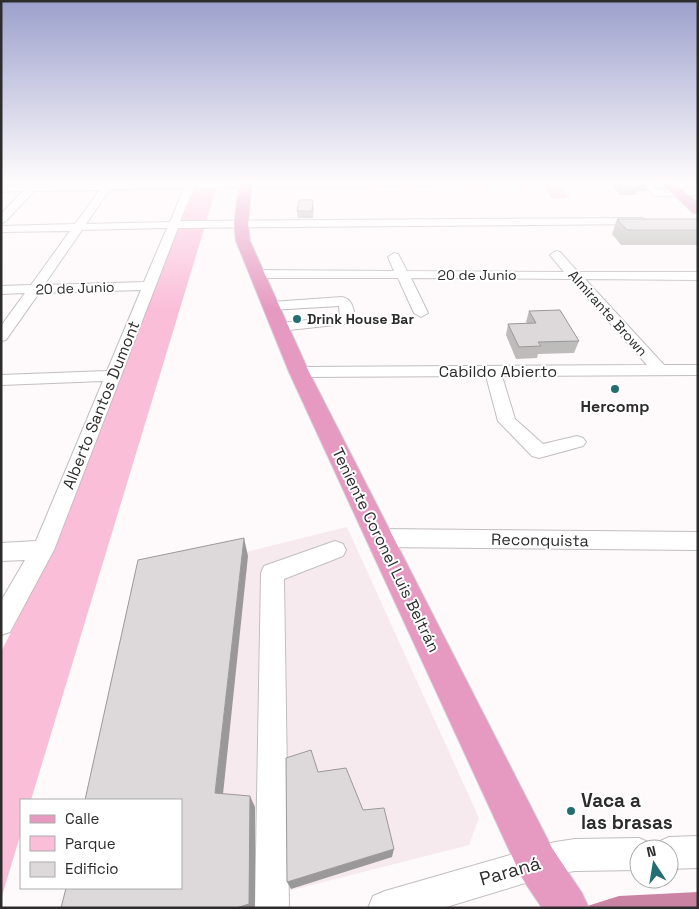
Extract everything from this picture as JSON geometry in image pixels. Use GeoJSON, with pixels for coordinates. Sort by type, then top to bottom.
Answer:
{"type":"FeatureCollection","features":[{"type":"Feature","properties":{"kind":"main road","name":"Teniente Coronel Luis Beltrán"},"geometry":{"type":"LineString","coordinates":[[241,224],[243,241],[299,372],[537,863],[567,908]]}},
{"type":"Feature","properties":{"kind":"street"},"geometry":{"type":"LineString","coordinates":[[1,337],[79,224]]}},
{"type":"Feature","properties":{"kind":"street"},"geometry":{"type":"LineString","coordinates":[[1,229],[213,224]]}},
{"type":"Feature","properties":{"kind":"street","name":"Alberto Santos Dumont"},"geometry":{"type":"LineString","coordinates":[[1,624],[43,550],[175,225]]}},
{"type":"Feature","properties":{"kind":"street","name":"Almirante Brown"},"geometry":{"type":"LineString","coordinates":[[556,255],[660,370]]}},
{"type":"Feature","properties":{"kind":"street"},"geometry":{"type":"LineString","coordinates":[[394,257],[421,313]]}},
{"type":"Feature","properties":{"kind":"street","name":"20 de Junio"},"geometry":{"type":"LineString","coordinates":[[256,274],[698,276]]}},
{"type":"Feature","properties":{"kind":"street","name":"20 de Junio"},"geometry":{"type":"LineString","coordinates":[[1,290],[149,286]]}},
{"type":"Feature","properties":{"kind":"street","name":"Cabildo Abierto"},"geometry":{"type":"LineString","coordinates":[[299,372],[698,370]]}},
{"type":"Feature","properties":{"kind":"street"},"geometry":{"type":"LineString","coordinates":[[494,371],[507,421],[539,451],[577,442]]}},
{"type":"Feature","properties":{"kind":"street"},"geometry":{"type":"LineString","coordinates":[[1,380],[114,376]]}},
{"type":"Feature","properties":{"kind":"street","name":"Reconquista"},"geometry":{"type":"LineString","coordinates":[[381,538],[698,542]]}},
{"type":"Feature","properties":{"kind":"street"},"geometry":{"type":"LineString","coordinates":[[1,552],[43,550]]}},
{"type":"Feature","properties":{"kind":"street"},"geometry":{"type":"LineString","coordinates":[[272,908],[272,573],[334,550]]}},
{"type":"Feature","properties":{"kind":"street"},"geometry":{"type":"LineString","coordinates":[[679,853],[698,852]]}},
{"type":"Feature","properties":{"kind":"street","name":"Paraná"},"geometry":{"type":"LineString","coordinates":[[385,908],[537,863],[575,855],[629,854]]}},
{"type":"Feature","properties":{"kind":"shaded area"},"geometry":{"type":"Polygon","coordinates":[[[347,527],[479,818],[469,845],[222,908],[81,908],[182,889],[182,799],[148,576],[347,527]]]}},
{"type":"Feature","properties":{"kind":"shaded area"},"geometry":{"type":"Polygon","coordinates":[[[698,892],[698,908],[581,908],[619,896],[698,892]]]}},
{"type":"Feature","properties":{"kind":"green space"},"geometry":{"type":"Polygon","coordinates":[[[205,226],[31,799],[20,799],[20,836],[1,899],[1,652],[51,554],[177,229],[205,226]]]}},
{"type":"Feature","properties":{"kind":"building"},"geometry":{"type":"Polygon","coordinates":[[[622,224],[698,224],[698,230],[627,230],[622,224]]]}},
{"type":"Feature","properties":{"kind":"building"},"geometry":{"type":"Polygon","coordinates":[[[560,310],[579,341],[538,342],[541,346],[519,347],[508,324],[536,323],[529,311],[560,310]]]}},
{"type":"Feature","properties":{"kind":"building"},"geometry":{"type":"Polygon","coordinates":[[[244,538],[215,793],[250,796],[249,904],[236,908],[61,908],[66,889],[182,889],[182,799],[85,799],[138,560],[244,538]]]}},
{"type":"Feature","properties":{"kind":"building"},"geometry":{"type":"Polygon","coordinates":[[[311,750],[318,772],[346,768],[363,810],[384,808],[394,849],[287,882],[286,758],[311,750]]]}},
{"type":"Feature","properties":{"kind":"place","name":"Drink House Bar"},"geometry":{"type":"Point","coordinates":[297,319]}},
{"type":"Feature","properties":{"kind":"place","name":"Hercomp"},"geometry":{"type":"Point","coordinates":[615,389]}},
{"type":"Feature","properties":{"kind":"place","name":"Vaca a las brasas"},"geometry":{"type":"Point","coordinates":[571,811]}}]}
